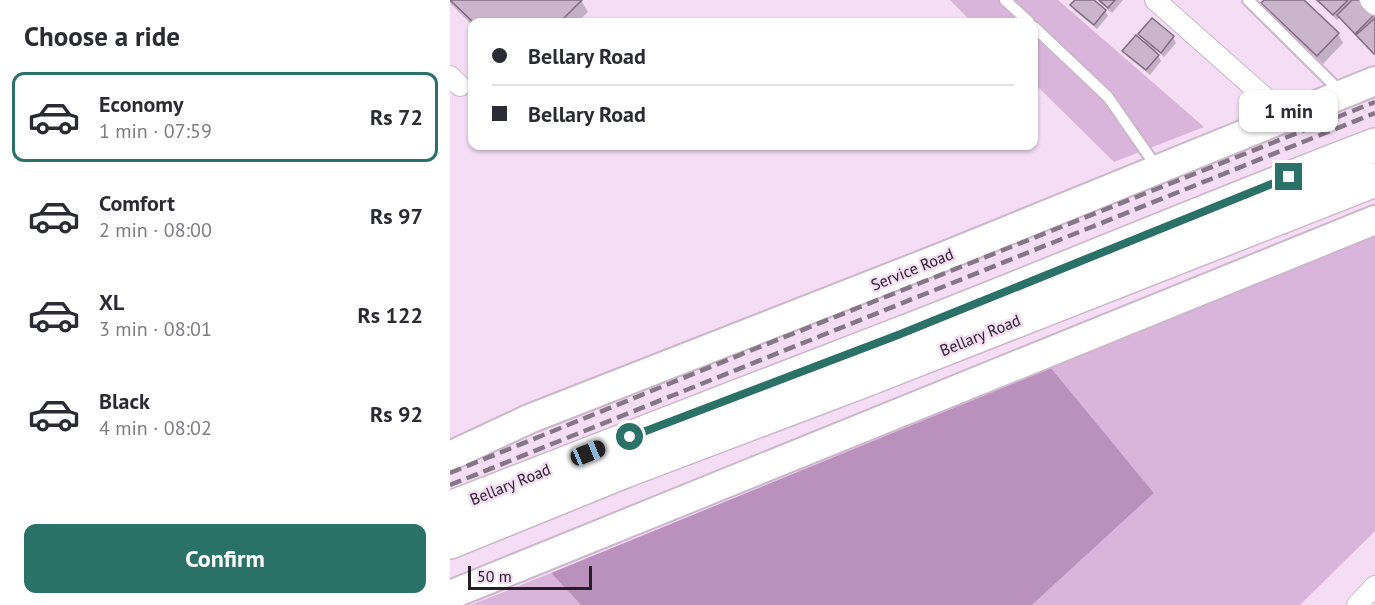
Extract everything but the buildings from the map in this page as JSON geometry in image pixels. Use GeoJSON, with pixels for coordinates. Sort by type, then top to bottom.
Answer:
{"type":"FeatureCollection","features":[{"type":"Feature","properties":{"kind":"highway","name":"Bellary Road"},"geometry":{"type":"LineString","coordinates":[[450,542],[616,458],[898,335],[1375,145]]}},
{"type":"Feature","properties":{"kind":"highway","name":"Bellary Road"},"geometry":{"type":"LineString","coordinates":[[450,508],[868,379],[1375,180]]}},
{"type":"Feature","properties":{"kind":"main road","name":"Service Road"},"geometry":{"type":"LineString","coordinates":[[450,456],[529,419],[940,258],[1375,81]]}},
{"type":"Feature","properties":{"kind":"main road"},"geometry":{"type":"LineString","coordinates":[[450,595],[1375,220]]}},
{"type":"Feature","properties":{"kind":"street"},"geometry":{"type":"LineString","coordinates":[[1155,0],[1287,117]]}},
{"type":"Feature","properties":{"kind":"street"},"geometry":{"type":"LineString","coordinates":[[1370,0],[1375,5]]}},
{"type":"Feature","properties":{"kind":"street"},"geometry":{"type":"LineString","coordinates":[[1357,605],[1375,586]]}},
{"type":"Feature","properties":{"kind":"lane"},"geometry":{"type":"LineString","coordinates":[[1005,0],[1025,18]]}},
{"type":"Feature","properties":{"kind":"lane"},"geometry":{"type":"LineString","coordinates":[[1248,0],[1343,94]]}},
{"type":"Feature","properties":{"kind":"lane"},"geometry":{"type":"LineString","coordinates":[[1038,31],[1108,97],[1158,170]]}},
{"type":"Feature","properties":{"kind":"shaded area"},"geometry":{"type":"Polygon","coordinates":[[[950,0],[1058,0],[1204,127],[1114,162],[1038,87],[1038,18],[968,18],[950,0]]]}},
{"type":"Feature","properties":{"kind":"shaded area"},"geometry":{"type":"Polygon","coordinates":[[[1375,235],[1375,531],[1300,605],[1032,605],[1154,493],[1051,368],[1375,235]]]}},
{"type":"Feature","properties":{"kind":"shaded area"},"geometry":{"type":"Polygon","coordinates":[[[1051,368],[1154,493],[1032,605],[581,605],[551,573],[1051,368]]]}},
{"type":"Feature","properties":{"kind":"shaded area"},"geometry":{"type":"Polygon","coordinates":[[[551,573],[581,605],[471,605],[551,573]]]}},
{"type":"Feature","properties":{"kind":"railway"},"geometry":{"type":"LineString","coordinates":[[450,473],[1375,102]]}},
{"type":"Feature","properties":{"kind":"railway"},"geometry":{"type":"LineString","coordinates":[[450,485],[1375,113]]}},
{"type":"Feature","properties":{"kind":"route"},"geometry":{"type":"LineString","coordinates":[[630,437],[898,335],[1289,177]]}}]}
